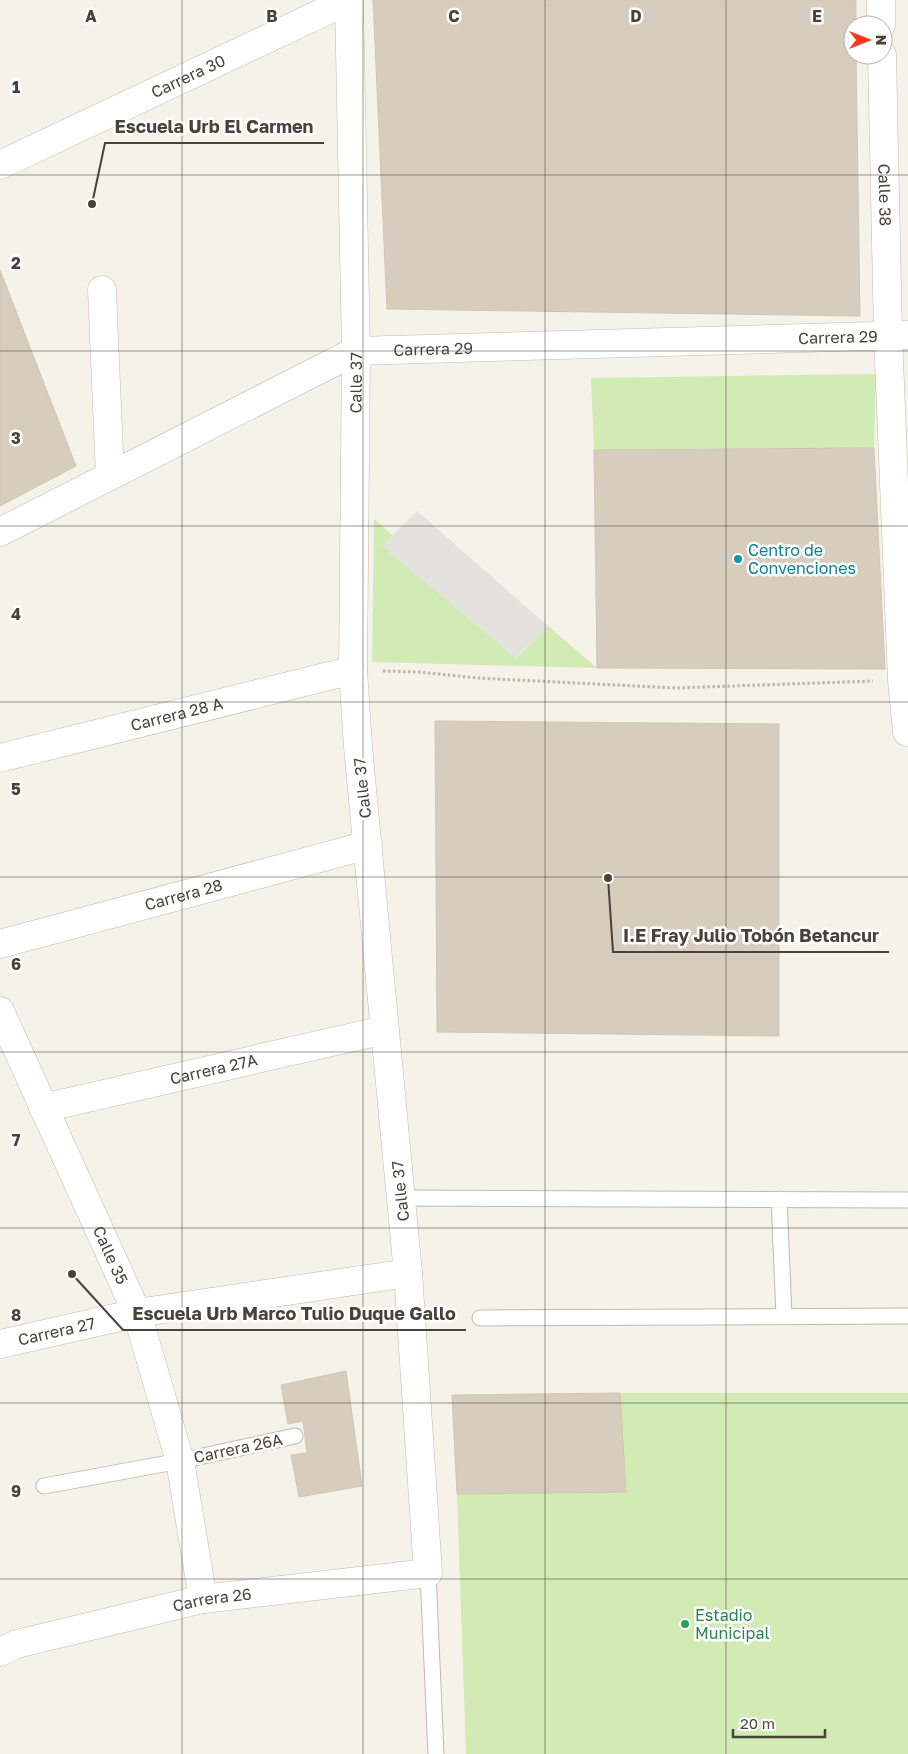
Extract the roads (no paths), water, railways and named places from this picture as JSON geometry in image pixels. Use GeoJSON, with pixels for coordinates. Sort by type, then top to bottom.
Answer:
{"type":"FeatureCollection","features":[{"type":"Feature","properties":{"kind":"street","name":"Carrera 30"},"geometry":{"type":"LineString","coordinates":[[0,165],[349,0]]}},
{"type":"Feature","properties":{"kind":"street","name":"Calle 37"},"geometry":{"type":"LineString","coordinates":[[349,0],[356,351],[353,670],[358,748],[408,1273],[428,1573]]}},
{"type":"Feature","properties":{"kind":"street"},"geometry":{"type":"LineString","coordinates":[[881,0],[881,15]]}},
{"type":"Feature","properties":{"kind":"street","name":"Calle 38"},"geometry":{"type":"LineString","coordinates":[[883,65],[898,335],[902,530],[902,680],[907,732]]}},
{"type":"Feature","properties":{"kind":"street"},"geometry":{"type":"LineString","coordinates":[[102,290],[110,476]]}},
{"type":"Feature","properties":{"kind":"street","name":"Carrera 29"},"geometry":{"type":"LineString","coordinates":[[0,532],[356,351],[898,335]]}},
{"type":"Feature","properties":{"kind":"street","name":"Carrera 28 A"},"geometry":{"type":"LineString","coordinates":[[0,758],[353,670]]}},
{"type":"Feature","properties":{"kind":"street","name":"Carrera 28"},"geometry":{"type":"LineString","coordinates":[[0,944],[368,845]]}},
{"type":"Feature","properties":{"kind":"street","name":"Calle 35"},"geometry":{"type":"LineString","coordinates":[[0,1011],[137,1313],[180,1460],[203,1599]]}},
{"type":"Feature","properties":{"kind":"street","name":"Carrera 27A"},"geometry":{"type":"LineString","coordinates":[[43,1108],[384,1030]]}},
{"type":"Feature","properties":{"kind":"street","name":"Carrera 27"},"geometry":{"type":"LineString","coordinates":[[0,1344],[137,1313],[408,1273]]}},
{"type":"Feature","properties":{"kind":"street","name":"Carrera 26"},"geometry":{"type":"LineString","coordinates":[[0,1652],[17,1644],[203,1599],[428,1573]]}},
{"type":"Feature","properties":{"kind":"lane"},"geometry":{"type":"LineString","coordinates":[[400,1198],[908,1200]]}},
{"type":"Feature","properties":{"kind":"lane"},"geometry":{"type":"LineString","coordinates":[[780,1199],[784,1316]]}},
{"type":"Feature","properties":{"kind":"lane"},"geometry":{"type":"LineString","coordinates":[[480,1318],[908,1316]]}},
{"type":"Feature","properties":{"kind":"lane","name":"Carrera 26A"},"geometry":{"type":"LineString","coordinates":[[44,1486],[295,1436]]}},
{"type":"Feature","properties":{"kind":"lane"},"geometry":{"type":"LineString","coordinates":[[428,1573],[436,1754]]}},
{"type":"Feature","properties":{"kind":"place","name":"Escuela Urb El Carmen"},"geometry":{"type":"Point","coordinates":[92,204]}},
{"type":"Feature","properties":{"kind":"place","name":"Centro de Convenciones"},"geometry":{"type":"Point","coordinates":[738,559]}},
{"type":"Feature","properties":{"kind":"place","name":"I.E Fray Julio Tobón Betancur"},"geometry":{"type":"Point","coordinates":[608,878]}},
{"type":"Feature","properties":{"kind":"place","name":"Escuela Urb Marco Tulio Duque Gallo"},"geometry":{"type":"Point","coordinates":[72,1274]}},
{"type":"Feature","properties":{"kind":"place","name":"Estadio Municipal"},"geometry":{"type":"Point","coordinates":[685,1624]}}]}
